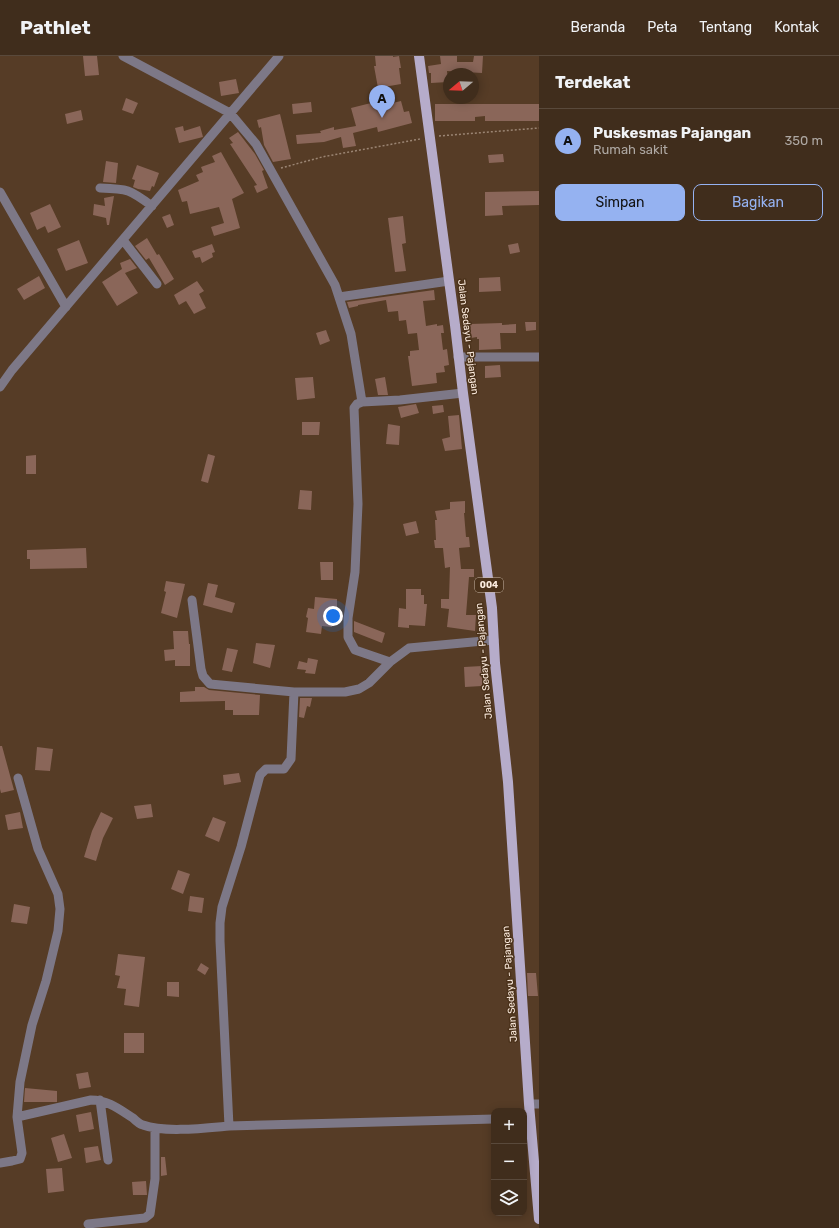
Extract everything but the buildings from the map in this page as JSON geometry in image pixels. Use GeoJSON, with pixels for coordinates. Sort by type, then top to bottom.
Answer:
{"type":"FeatureCollection","features":[{"type":"Feature","properties":{"kind":"main road","name":"Jalan Sedayu - Pajangan"},"geometry":{"type":"LineString","coordinates":[[419,56],[449,281],[462,393],[492,608],[534,1104],[527,1118],[539,1219]]}},
{"type":"Feature","properties":{"kind":"street"},"geometry":{"type":"LineString","coordinates":[[123,56],[156,75],[230,113],[256,144],[335,285],[351,334],[362,402]]}},
{"type":"Feature","properties":{"kind":"street"},"geometry":{"type":"LineString","coordinates":[[0,387],[12,370],[279,56]]}},
{"type":"Feature","properties":{"kind":"street"},"geometry":{"type":"LineString","coordinates":[[100,188],[123,189],[130,191],[152,206]]}},
{"type":"Feature","properties":{"kind":"street"},"geometry":{"type":"LineString","coordinates":[[0,192],[66,307]]}},
{"type":"Feature","properties":{"kind":"street"},"geometry":{"type":"LineString","coordinates":[[124,240],[157,284]]}},
{"type":"Feature","properties":{"kind":"street"},"geometry":{"type":"LineString","coordinates":[[339,297],[449,281]]}},
{"type":"Feature","properties":{"kind":"street"},"geometry":{"type":"LineString","coordinates":[[458,357],[539,357]]}},
{"type":"Feature","properties":{"kind":"street"},"geometry":{"type":"LineString","coordinates":[[390,662],[355,650],[348,637],[348,618],[355,572],[358,504],[354,408],[357,404],[362,402],[400,400],[462,393]]}},
{"type":"Feature","properties":{"kind":"street"},"geometry":{"type":"LineString","coordinates":[[192,600],[200,669],[206,681],[210,684],[294,692],[345,692],[360,689],[369,683],[390,662],[406,649],[413,647],[494,640]]}},
{"type":"Feature","properties":{"kind":"street"},"geometry":{"type":"LineString","coordinates":[[229,1126],[220,941],[222,907],[241,847],[260,775],[266,769],[284,769],[291,758],[294,692]]}},
{"type":"Feature","properties":{"kind":"street"},"geometry":{"type":"LineString","coordinates":[[0,1163],[20,1159],[22,1153],[17,1117],[20,1082],[32,1025],[46,981],[58,931],[60,909],[58,894],[38,849],[18,778]]}},
{"type":"Feature","properties":{"kind":"street"},"geometry":{"type":"LineString","coordinates":[[17,1117],[92,1100],[100,1100],[110,1103],[142,1125],[155,1128],[192,1129],[229,1126],[491,1119]]}},
{"type":"Feature","properties":{"kind":"street"},"geometry":{"type":"LineString","coordinates":[[100,1100],[108,1160]]}},
{"type":"Feature","properties":{"kind":"street"},"geometry":{"type":"LineString","coordinates":[[88,1224],[144,1218],[150,1214],[155,1179],[155,1128]]}},
{"type":"Feature","properties":{"kind":"path"},"geometry":{"type":"LineString","coordinates":[[271,171],[322,157],[429,137],[539,128]]}},
{"type":"Feature","properties":{"kind":"place","name":"Puskesmas Pajangan"},"geometry":{"type":"Point","coordinates":[382,118]}}]}
